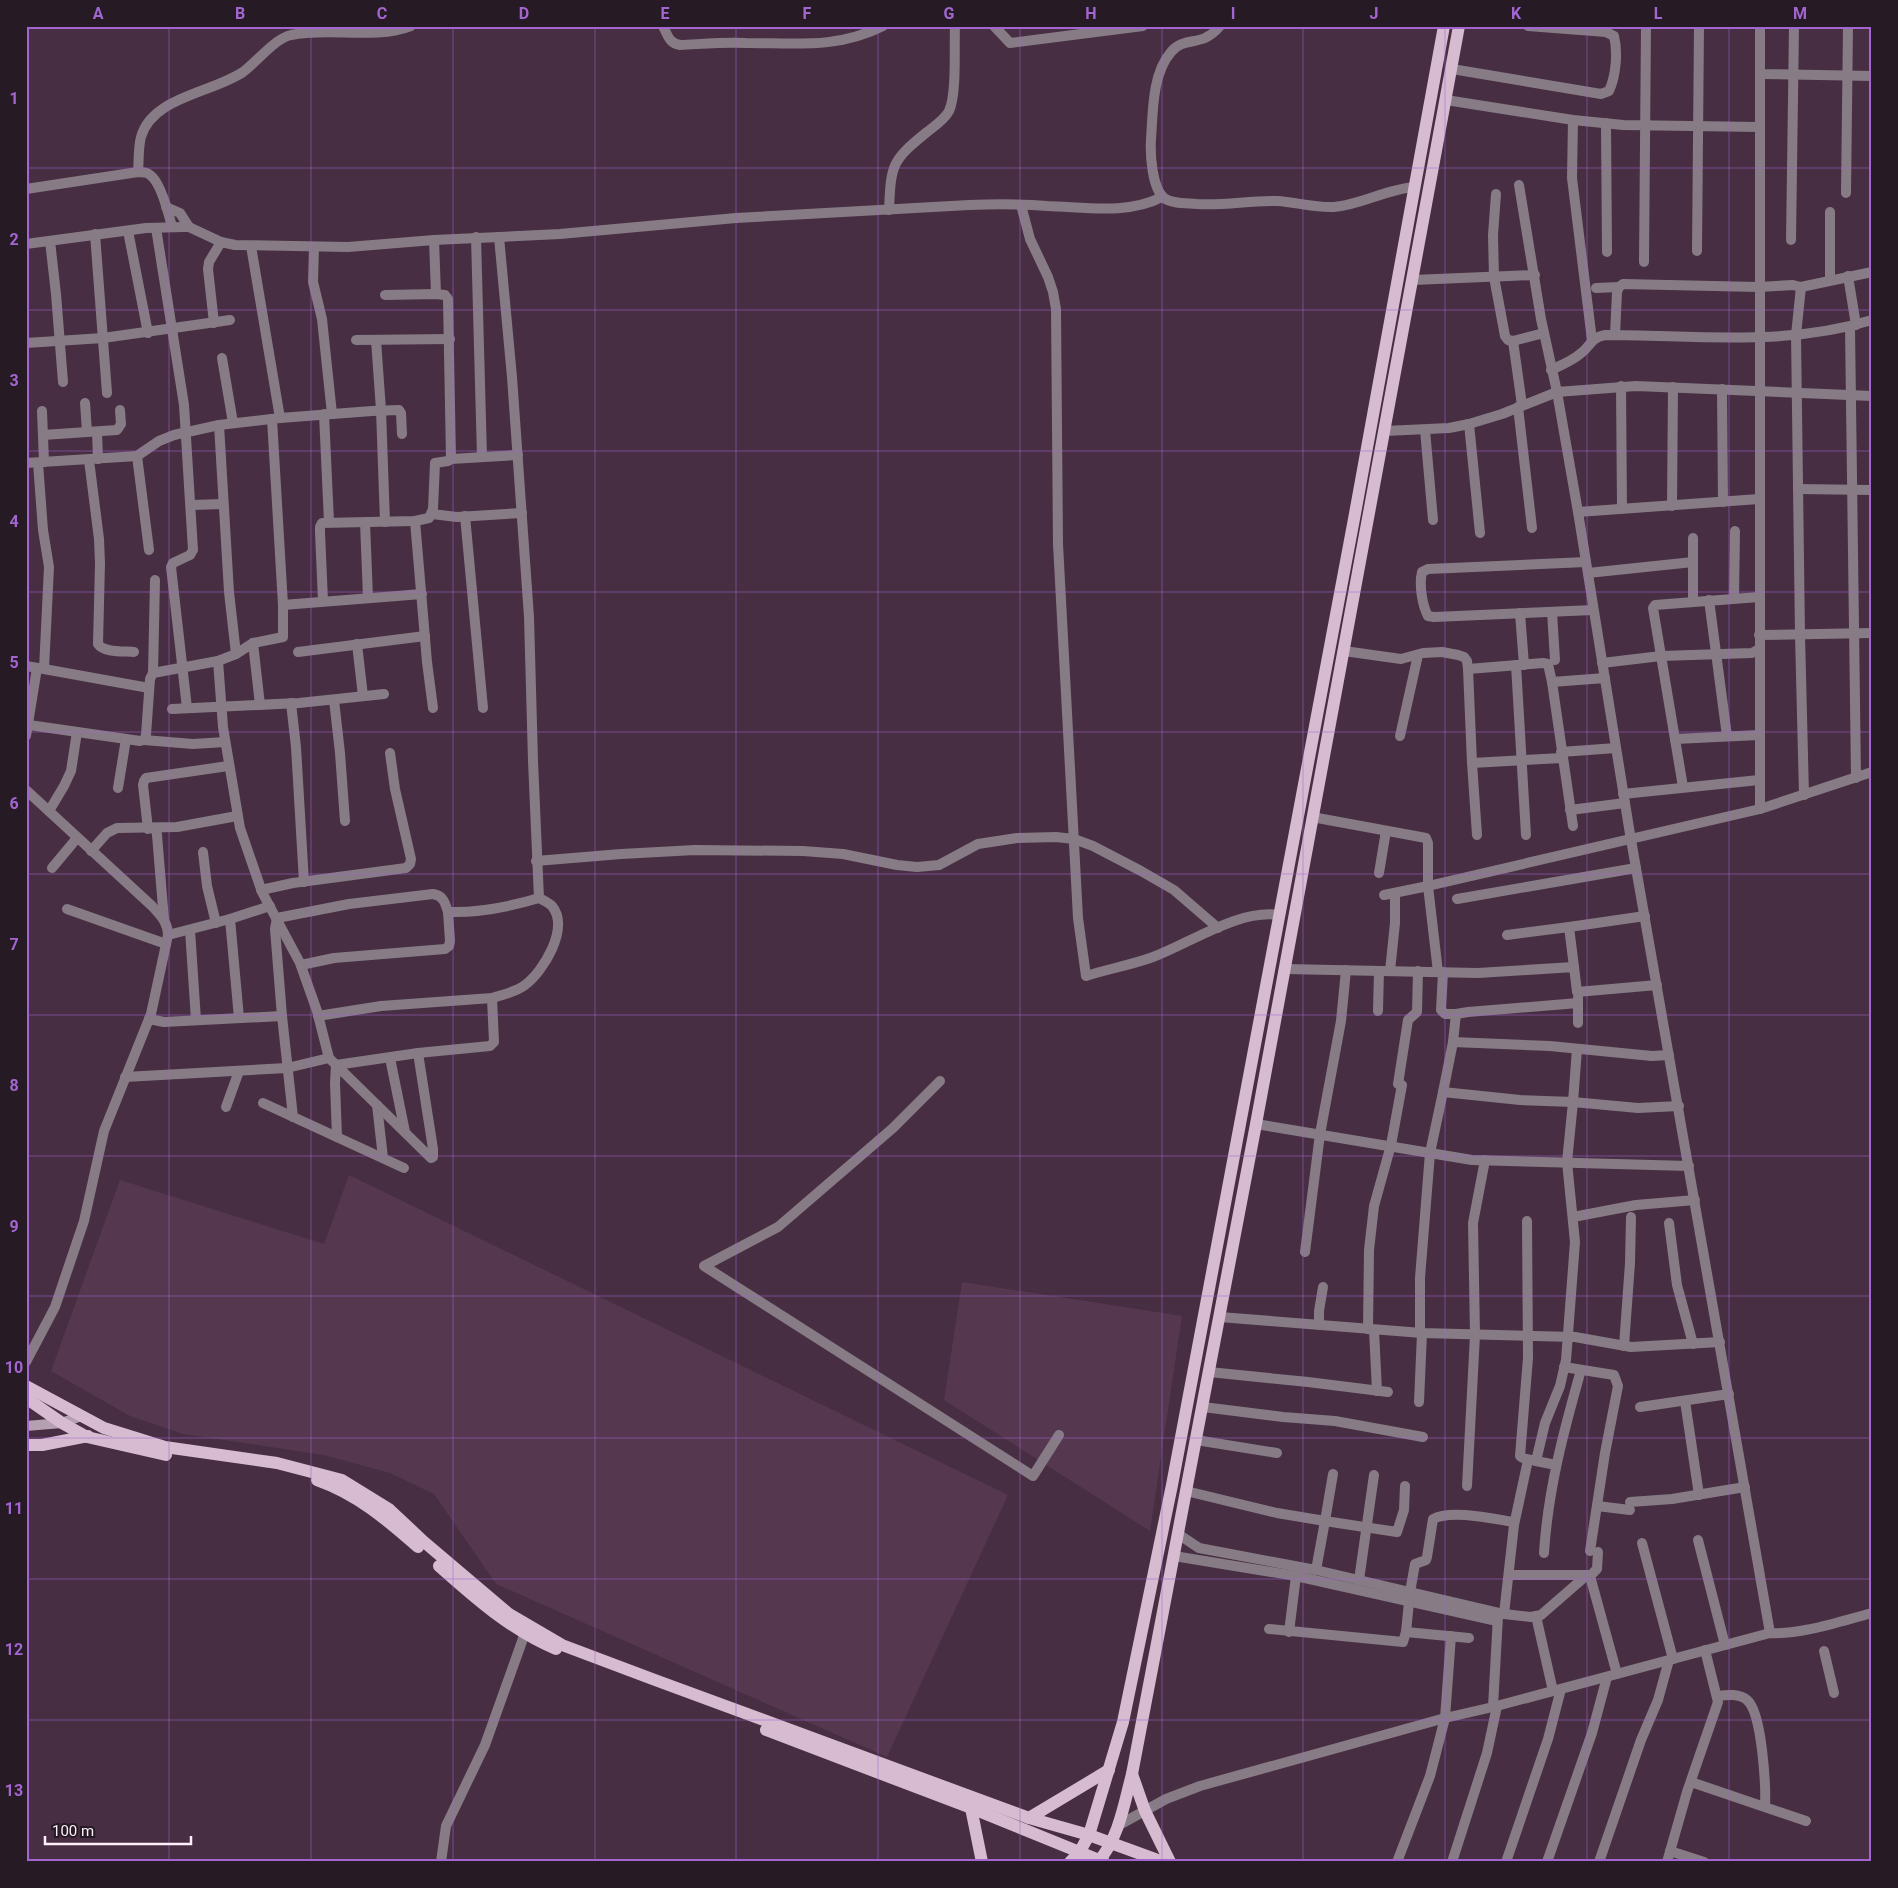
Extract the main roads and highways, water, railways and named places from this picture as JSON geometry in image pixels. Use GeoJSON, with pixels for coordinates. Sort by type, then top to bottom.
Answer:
{"type":"FeatureCollection","features":[{"type":"Feature","properties":{"kind":"main road"},"geometry":{"type":"LineString","coordinates":[[1074,1857],[1089,1835],[1123,1722],[1172,1485],[1354,519],[1444,26]]}},
{"type":"Feature","properties":{"kind":"main road"},"geometry":{"type":"LineString","coordinates":[[26,1398],[62,1423],[87,1437],[169,1456],[305,1477],[326,1483],[356,1498],[388,1521],[482,1603],[535,1640],[660,1691],[971,1808],[1074,1857],[1100,1861],[1119,1825],[1132,1774],[1220,1317],[1459,26]]}},
{"type":"Feature","properties":{"kind":"main road"},"geometry":{"type":"LineString","coordinates":[[26,1386],[104,1428],[165,1447],[277,1464],[342,1480],[389,1509],[423,1541],[509,1614],[562,1645],[1030,1818],[1089,1835],[1162,1862]]}},
{"type":"Feature","properties":{"kind":"main road"},"geometry":{"type":"LineString","coordinates":[[26,1426],[62,1423],[81,1416]]}},
{"type":"Feature","properties":{"kind":"main road"},"geometry":{"type":"LineString","coordinates":[[26,1445],[42,1445],[87,1437],[104,1428]]}},
{"type":"Feature","properties":{"kind":"main road"},"geometry":{"type":"LineString","coordinates":[[1030,1818],[1109,1770]]}},
{"type":"Feature","properties":{"kind":"main road"},"geometry":{"type":"LineString","coordinates":[[1132,1774],[1144,1811],[1170,1862]]}},
{"type":"Feature","properties":{"kind":"main road"},"geometry":{"type":"LineString","coordinates":[[971,1808],[982,1862]]}}]}
